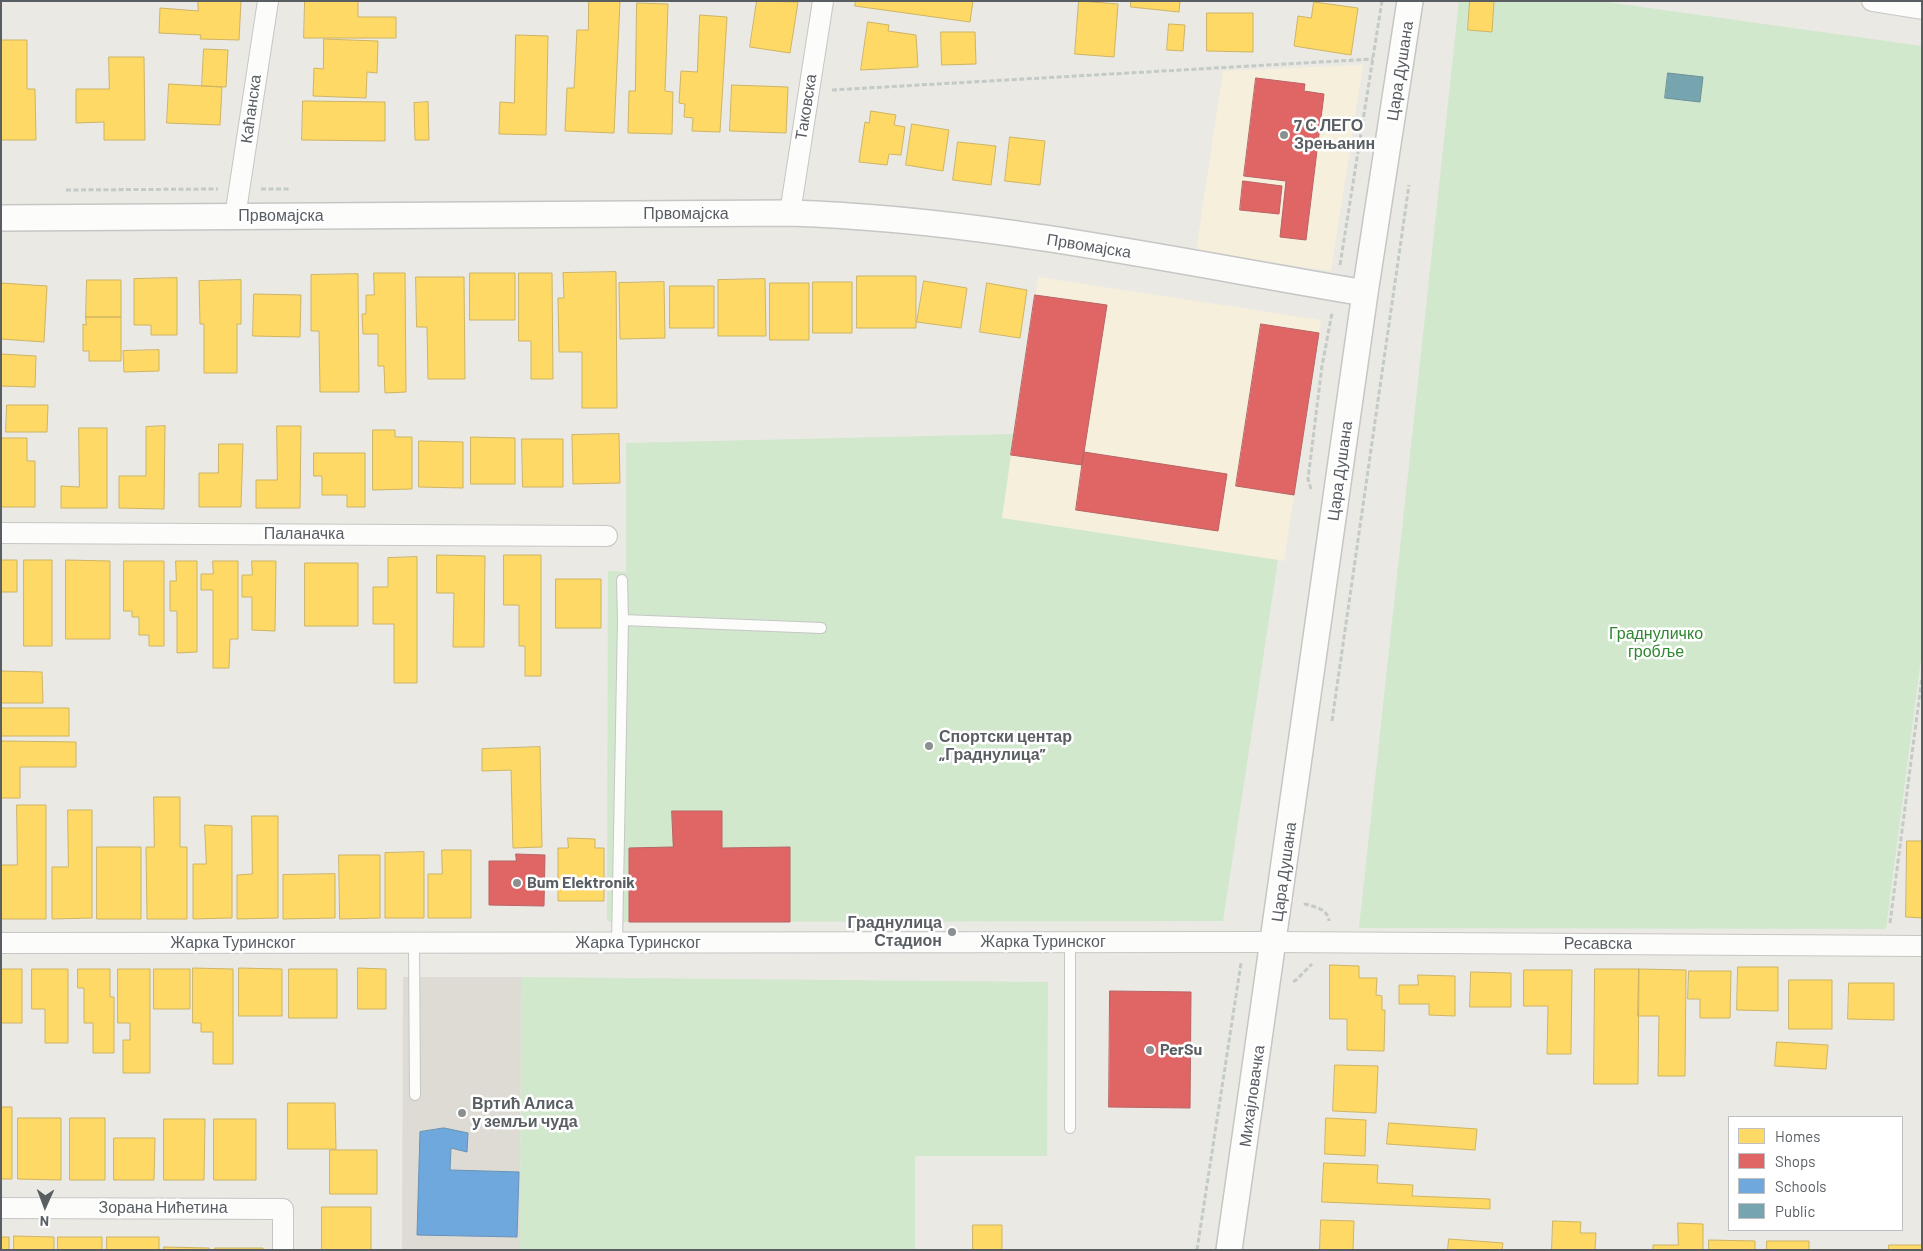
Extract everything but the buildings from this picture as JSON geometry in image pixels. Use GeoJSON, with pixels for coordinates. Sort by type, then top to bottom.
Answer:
{"type":"FeatureCollection","features":[{"type":"Feature","properties":{"kind":"street","name":"Каћанска"},"geometry":{"type":"LineString","coordinates":[[235,217],[268,1]]}},
{"type":"Feature","properties":{"kind":"street","name":"Таковска"},"geometry":{"type":"LineString","coordinates":[[790,213],[823,1]]}},
{"type":"Feature","properties":{"kind":"street","name":"Цара Душана"},"geometry":{"type":"LineString","coordinates":[[1274,942],[1364,293],[1410,1]]}},
{"type":"Feature","properties":{"kind":"street"},"geometry":{"type":"LineString","coordinates":[[1872,1],[1922,9]]}},
{"type":"Feature","properties":{"kind":"street","name":"Првомајска"},"geometry":{"type":"LineString","coordinates":[[1,218],[790,213],[855,215],[1054,240],[1364,293]]}},
{"type":"Feature","properties":{"kind":"street","name":"Паланачка"},"geometry":{"type":"LineString","coordinates":[[1,533],[607,536]]}},
{"type":"Feature","properties":{"kind":"street","name":"Жарка Туринског"},"geometry":{"type":"LineString","coordinates":[[1,943],[1274,942]]}},
{"type":"Feature","properties":{"kind":"street","name":"Ресавска"},"geometry":{"type":"LineString","coordinates":[[1274,942],[1922,946]]}},
{"type":"Feature","properties":{"kind":"street","name":"Михајловачка"},"geometry":{"type":"LineString","coordinates":[[1229,1250],[1274,942]]}},
{"type":"Feature","properties":{"kind":"street","name":"Зорана Нићетина"},"geometry":{"type":"LineString","coordinates":[[1,1208],[283,1209],[283,1250]]}},
{"type":"Feature","properties":{"kind":"lane"},"geometry":{"type":"LineString","coordinates":[[617,943],[623,620],[622,580]]}},
{"type":"Feature","properties":{"kind":"lane"},"geometry":{"type":"LineString","coordinates":[[623,620],[821,628]]}},
{"type":"Feature","properties":{"kind":"lane"},"geometry":{"type":"LineString","coordinates":[[414,942],[415,1095]]}},
{"type":"Feature","properties":{"kind":"lane"},"geometry":{"type":"LineString","coordinates":[[1070,942],[1070,1128]]}},
{"type":"Feature","properties":{"kind":"path"},"geometry":{"type":"LineString","coordinates":[[808,92],[1373,60]]}},
{"type":"Feature","properties":{"kind":"path"},"geometry":{"type":"LineString","coordinates":[[1331,728],[1410,178]]}},
{"type":"Feature","properties":{"kind":"path"},"geometry":{"type":"LineString","coordinates":[[1887,946],[1922,677]]}},
{"type":"Feature","properties":{"kind":"path"},"geometry":{"type":"LineString","coordinates":[[1307,894],[1305,904],[1324,911],[1329,917],[1330,924]]}},
{"type":"Feature","properties":{"kind":"shaded area"},"geometry":{"type":"Polygon","coordinates":[[[1363,65],[1331,271],[1196,251],[1223,71],[1363,65]]]}},
{"type":"Feature","properties":{"kind":"shaded area"},"geometry":{"type":"Polygon","coordinates":[[[1038,277],[1321,320],[1284,561],[1001,518],[1038,277]]]}},
{"type":"Feature","properties":{"kind":"shaded area","name":"Вртић Алиса у земљи чуда"},"geometry":{"type":"Polygon","coordinates":[[[403,977],[521,977],[520,1250],[402,1250],[403,977]]]}},
{"type":"Feature","properties":{"kind":"green space","name":"Граднуличко гробље"},"geometry":{"type":"Polygon","coordinates":[[[1459,1],[1599,1],[1922,46],[1922,651],[1886,929],[1359,928],[1459,1]]]}},
{"type":"Feature","properties":{"kind":"green space","name":"Спортски центар „Граднулица”"},"geometry":{"type":"Polygon","coordinates":[[[1014,434],[1002,518],[1278,560],[1223,921],[607,921],[608,571],[626,572],[626,443],[1014,434]]]}},
{"type":"Feature","properties":{"kind":"green space"},"geometry":{"type":"Polygon","coordinates":[[[521,977],[1048,982],[1047,1156],[915,1156],[915,1250],[520,1250],[521,977]]]}},
{"type":"Feature","properties":{"kind":"place","name":"7 С ЛЕГО Зрењанин"},"geometry":{"type":"Point","coordinates":[1284,135]}},
{"type":"Feature","properties":{"kind":"place","name":"Спортски центар „Граднулица”"},"geometry":{"type":"Point","coordinates":[929,746]}},
{"type":"Feature","properties":{"kind":"place","name":"Bum Elektronik"},"geometry":{"type":"Point","coordinates":[517,883]}},
{"type":"Feature","properties":{"kind":"place","name":"Граднулица Стадион"},"geometry":{"type":"Point","coordinates":[952,932]}},
{"type":"Feature","properties":{"kind":"place","name":"PerSu"},"geometry":{"type":"Point","coordinates":[1150,1050]}},
{"type":"Feature","properties":{"kind":"place","name":"Вртић Алиса у земљи чуда"},"geometry":{"type":"Point","coordinates":[462,1113]}}]}
